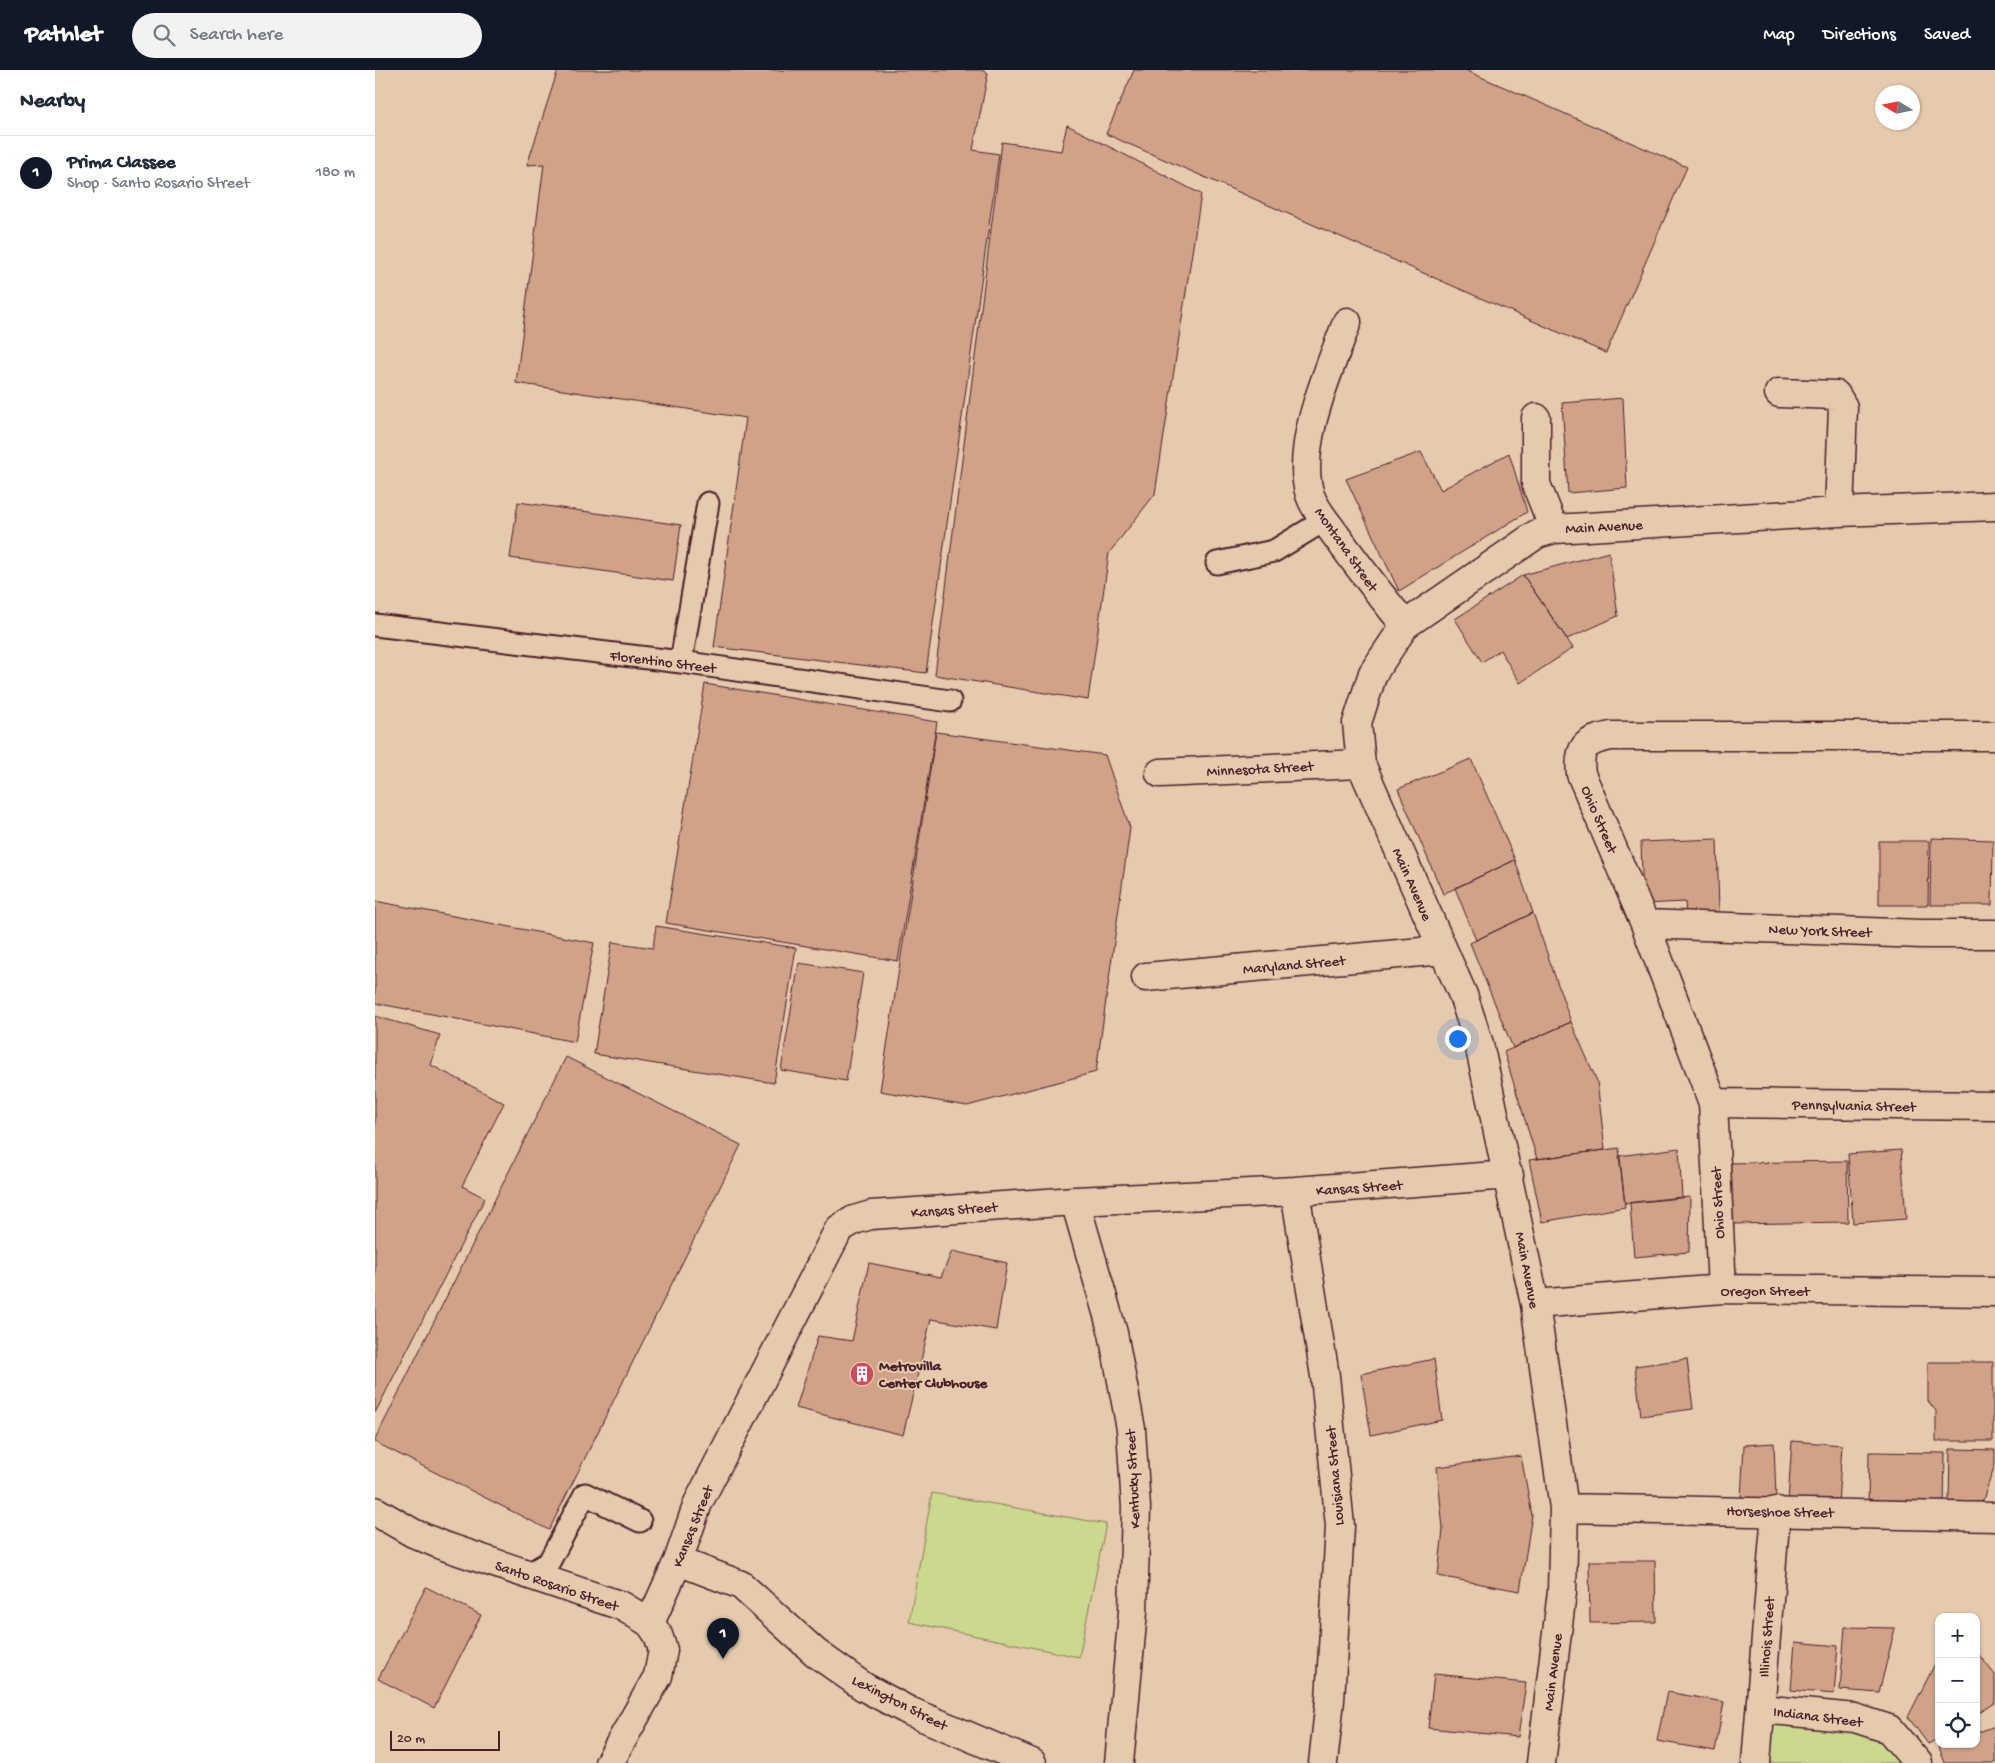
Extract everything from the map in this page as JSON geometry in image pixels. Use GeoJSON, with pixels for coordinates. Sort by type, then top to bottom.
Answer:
{"type":"FeatureCollection","features":[{"type":"Feature","properties":{"kind":"street","name":"Montana Street"},"geometry":{"type":"LineString","coordinates":[[1347,322],[1315,407],[1306,468],[1311,496],[1325,520],[1372,585],[1405,625]]}},
{"type":"Feature","properties":{"kind":"street"},"geometry":{"type":"LineString","coordinates":[[1779,392],[1836,395],[1843,407],[1839,512]]}},
{"type":"Feature","properties":{"kind":"street"},"geometry":{"type":"LineString","coordinates":[[1536,418],[1536,484],[1554,529]]}},
{"type":"Feature","properties":{"kind":"street","name":"Main Avenue"},"geometry":{"type":"LineString","coordinates":[[1541,1763],[1562,1592],[1564,1508],[1535,1304],[1509,1175],[1479,1044],[1463,995],[1361,764],[1357,723],[1370,682],[1373,674],[1405,625],[1537,534],[1554,529],[1839,512],[1995,506]]}},
{"type":"Feature","properties":{"kind":"street","name":"Ohio Street"},"geometry":{"type":"LineString","coordinates":[[1722,1289],[1713,1103],[1645,924],[1581,774],[1579,760],[1583,748],[1593,739],[1611,736],[1995,736]]}},
{"type":"Feature","properties":{"kind":"street","name":"Minnesota Street"},"geometry":{"type":"LineString","coordinates":[[1159,773],[1361,764]]}},
{"type":"Feature","properties":{"kind":"street","name":"New York Street"},"geometry":{"type":"LineString","coordinates":[[1645,924],[1922,934],[1995,934]]}},
{"type":"Feature","properties":{"kind":"street","name":"Maryland Street"},"geometry":{"type":"LineString","coordinates":[[1146,977],[1443,950]]}},
{"type":"Feature","properties":{"kind":"street","name":"Pennsylvania Street"},"geometry":{"type":"LineString","coordinates":[[1713,1103],[1995,1106]]}},
{"type":"Feature","properties":{"kind":"street","name":"Kansas Street"},"geometry":{"type":"LineString","coordinates":[[650,1623],[678,1561],[698,1503],[839,1229],[854,1220],[871,1215],[1075,1201],[1295,1192],[1509,1175]]}},
{"type":"Feature","properties":{"kind":"street","name":"Louisiana Street"},"geometry":{"type":"LineString","coordinates":[[1295,1192],[1325,1376],[1340,1526],[1330,1700],[1323,1763]]}},
{"type":"Feature","properties":{"kind":"street","name":"Kentucky Street"},"geometry":{"type":"LineString","coordinates":[[1075,1201],[1113,1333],[1131,1429],[1136,1527],[1133,1612],[1119,1763]]}},
{"type":"Feature","properties":{"kind":"street","name":"Oregon Street"},"geometry":{"type":"LineString","coordinates":[[1535,1304],[1722,1289],[1995,1292]]}},
{"type":"Feature","properties":{"kind":"street","name":"Horseshoe Street"},"geometry":{"type":"LineString","coordinates":[[1564,1508],[1995,1517]]}},
{"type":"Feature","properties":{"kind":"street","name":"Santo Rosario Street"},"geometry":{"type":"LineString","coordinates":[[375,1511],[413,1533],[441,1545],[622,1606],[650,1623]]}},
{"type":"Feature","properties":{"kind":"street","name":"Illinois Street"},"geometry":{"type":"LineString","coordinates":[[1756,1763],[1776,1511]]}},
{"type":"Feature","properties":{"kind":"street","name":"Lexington Street"},"geometry":{"type":"LineString","coordinates":[[678,1561],[741,1585],[816,1654],[864,1687],[909,1711],[1032,1763]]}},
{"type":"Feature","properties":{"kind":"street"},"geometry":{"type":"LineString","coordinates":[[609,1763],[658,1676],[663,1650],[658,1635],[650,1623]]}},
{"type":"Feature","properties":{"kind":"street","name":"Indiana Street"},"geometry":{"type":"LineString","coordinates":[[1761,1709],[1855,1718],[1889,1729],[1918,1763]]}},
{"type":"Feature","properties":{"kind":"lane"},"geometry":{"type":"LineString","coordinates":[[681,662],[708,503]]}},
{"type":"Feature","properties":{"kind":"lane"},"geometry":{"type":"LineString","coordinates":[[1217,563],[1274,551],[1325,520]]}},
{"type":"Feature","properties":{"kind":"lane","name":"Florentino Street"},"geometry":{"type":"LineString","coordinates":[[375,625],[681,662],[950,701]]}},
{"type":"Feature","properties":{"kind":"lane"},"geometry":{"type":"LineString","coordinates":[[529,1574],[549,1562],[585,1494],[640,1521]]}},
{"type":"Feature","properties":{"kind":"green space"},"geometry":{"type":"Polygon","coordinates":[[[932,1493],[1106,1524],[1079,1657],[909,1622],[932,1493]]]}},
{"type":"Feature","properties":{"kind":"green space"},"geometry":{"type":"Polygon","coordinates":[[[1768,1715],[1852,1722],[1892,1744],[1903,1763],[1764,1763],[1768,1715]]]}},
{"type":"Feature","properties":{"kind":"building"},"geometry":{"type":"Polygon","coordinates":[[[558,70],[981,70],[988,73],[973,150],[999,154],[926,673],[714,647],[746,418],[516,383],[544,164],[527,165],[558,70]]]}},
{"type":"Feature","properties":{"kind":"building"},"geometry":{"type":"Polygon","coordinates":[[[1134,70],[1465,70],[1687,167],[1606,353],[1106,134],[1134,70]]]}},
{"type":"Feature","properties":{"kind":"building"},"geometry":{"type":"Polygon","coordinates":[[[1067,125],[1201,194],[1155,494],[1109,553],[1088,700],[935,675],[1002,142],[1061,151],[1067,125]]]}},
{"type":"Feature","properties":{"kind":"building"},"geometry":{"type":"Polygon","coordinates":[[[1623,398],[1627,488],[1568,493],[1562,403],[1623,398]]]}},
{"type":"Feature","properties":{"kind":"building"},"geometry":{"type":"Polygon","coordinates":[[[1421,452],[1441,490],[1509,453],[1527,512],[1399,591],[1346,479],[1421,452]]]}},
{"type":"Feature","properties":{"kind":"building"},"geometry":{"type":"Polygon","coordinates":[[[518,502],[681,525],[673,581],[510,558],[518,502]]]}},
{"type":"Feature","properties":{"kind":"building"},"geometry":{"type":"Polygon","coordinates":[[[1609,552],[1618,616],[1567,639],[1523,575],[1609,552]]]}},
{"type":"Feature","properties":{"kind":"building"},"geometry":{"type":"Polygon","coordinates":[[[1523,575],[1573,648],[1520,683],[1500,650],[1482,662],[1455,619],[1523,575]]]}},
{"type":"Feature","properties":{"kind":"building"},"geometry":{"type":"Polygon","coordinates":[[[705,684],[937,722],[898,961],[666,923],[705,684]]]}},
{"type":"Feature","properties":{"kind":"building"},"geometry":{"type":"Polygon","coordinates":[[[936,732],[1105,755],[1130,828],[1096,1072],[967,1106],[880,1091],[936,732]]]}},
{"type":"Feature","properties":{"kind":"building"},"geometry":{"type":"Polygon","coordinates":[[[1471,759],[1515,860],[1443,894],[1398,789],[1471,759]]]}},
{"type":"Feature","properties":{"kind":"building"},"geometry":{"type":"Polygon","coordinates":[[[1931,838],[1993,840],[1992,905],[1930,905],[1931,838]]]}},
{"type":"Feature","properties":{"kind":"building"},"geometry":{"type":"Polygon","coordinates":[[[1717,839],[1719,912],[1686,914],[1685,902],[1643,904],[1641,842],[1717,839]]]}},
{"type":"Feature","properties":{"kind":"building"},"geometry":{"type":"Polygon","coordinates":[[[1879,841],[1929,841],[1928,905],[1879,905],[1879,841]]]}},
{"type":"Feature","properties":{"kind":"building"},"geometry":{"type":"Polygon","coordinates":[[[1515,860],[1533,913],[1476,940],[1455,888],[1515,860]]]}},
{"type":"Feature","properties":{"kind":"building"},"geometry":{"type":"Polygon","coordinates":[[[375,901],[594,943],[575,1042],[375,1003],[375,901]]]}},
{"type":"Feature","properties":{"kind":"building"},"geometry":{"type":"Polygon","coordinates":[[[1533,913],[1571,1022],[1513,1048],[1470,943],[1533,913]]]}},
{"type":"Feature","properties":{"kind":"building"},"geometry":{"type":"Polygon","coordinates":[[[656,926],[796,948],[774,1083],[594,1054],[612,942],[653,948],[656,926]]]}},
{"type":"Feature","properties":{"kind":"building"},"geometry":{"type":"Polygon","coordinates":[[[799,963],[863,973],[846,1081],[781,1070],[799,963]]]}},
{"type":"Feature","properties":{"kind":"building"},"geometry":{"type":"Polygon","coordinates":[[[375,1016],[440,1035],[431,1065],[504,1103],[462,1186],[485,1198],[375,1413],[375,1016]]]}},
{"type":"Feature","properties":{"kind":"building"},"geometry":{"type":"Polygon","coordinates":[[[1571,1022],[1597,1081],[1605,1150],[1537,1159],[1504,1052],[1571,1022]]]}},
{"type":"Feature","properties":{"kind":"building"},"geometry":{"type":"Polygon","coordinates":[[[566,1057],[741,1145],[549,1530],[375,1442],[375,1440],[566,1057]]]}},
{"type":"Feature","properties":{"kind":"building"},"geometry":{"type":"Polygon","coordinates":[[[1619,1148],[1625,1207],[1542,1222],[1529,1160],[1619,1148]]]}},
{"type":"Feature","properties":{"kind":"building"},"geometry":{"type":"Polygon","coordinates":[[[1679,1148],[1682,1197],[1625,1203],[1619,1156],[1679,1148]]]}},
{"type":"Feature","properties":{"kind":"building"},"geometry":{"type":"Polygon","coordinates":[[[1901,1150],[1906,1219],[1853,1223],[1848,1154],[1901,1150]]]}},
{"type":"Feature","properties":{"kind":"building"},"geometry":{"type":"Polygon","coordinates":[[[1847,1161],[1848,1222],[1730,1224],[1729,1163],[1847,1161]]]}},
{"type":"Feature","properties":{"kind":"building"},"geometry":{"type":"Polygon","coordinates":[[[1690,1197],[1689,1252],[1634,1257],[1630,1203],[1690,1197]]]}},
{"type":"Feature","properties":{"kind":"building","name":"Metrovilla Center Clubhouse"},"geometry":{"type":"Polygon","coordinates":[[[952,1251],[1007,1263],[996,1330],[931,1319],[903,1435],[796,1408],[818,1336],[852,1341],[869,1263],[941,1277],[952,1251]]]}},
{"type":"Feature","properties":{"kind":"building"},"geometry":{"type":"Polygon","coordinates":[[[1434,1359],[1442,1420],[1371,1435],[1361,1374],[1434,1359]]]}},
{"type":"Feature","properties":{"kind":"building"},"geometry":{"type":"Polygon","coordinates":[[[1687,1359],[1693,1409],[1641,1416],[1635,1366],[1687,1359]]]}},
{"type":"Feature","properties":{"kind":"building"},"geometry":{"type":"Polygon","coordinates":[[[1928,1362],[1993,1362],[1993,1441],[1936,1441],[1936,1411],[1928,1401],[1928,1362]]]}},
{"type":"Feature","properties":{"kind":"building"},"geometry":{"type":"Polygon","coordinates":[[[1792,1441],[1842,1445],[1838,1504],[1788,1501],[1792,1441]]]}},
{"type":"Feature","properties":{"kind":"building"},"geometry":{"type":"Polygon","coordinates":[[[1774,1443],[1776,1500],[1741,1498],[1744,1445],[1774,1443]]]}},
{"type":"Feature","properties":{"kind":"building"},"geometry":{"type":"Polygon","coordinates":[[[1950,1449],[1995,1450],[1995,1464],[1982,1503],[1949,1502],[1950,1449]]]}},
{"type":"Feature","properties":{"kind":"building"},"geometry":{"type":"Polygon","coordinates":[[[1869,1452],[1945,1453],[1944,1506],[1868,1505],[1869,1452]]]}},
{"type":"Feature","properties":{"kind":"building"},"geometry":{"type":"Polygon","coordinates":[[[1521,1456],[1532,1515],[1520,1591],[1438,1576],[1443,1529],[1437,1467],[1521,1456]]]}},
{"type":"Feature","properties":{"kind":"building"},"geometry":{"type":"Polygon","coordinates":[[[1589,1561],[1655,1561],[1656,1622],[1590,1623],[1589,1561]]]}},
{"type":"Feature","properties":{"kind":"building"},"geometry":{"type":"Polygon","coordinates":[[[426,1587],[481,1615],[434,1708],[378,1679],[426,1587]]]}},
{"type":"Feature","properties":{"kind":"building"},"geometry":{"type":"Polygon","coordinates":[[[1845,1627],[1895,1628],[1879,1693],[1840,1690],[1845,1627]]]}},
{"type":"Feature","properties":{"kind":"building"},"geometry":{"type":"Polygon","coordinates":[[[1795,1642],[1838,1646],[1834,1694],[1791,1690],[1795,1642]]]}},
{"type":"Feature","properties":{"kind":"building"},"geometry":{"type":"Polygon","coordinates":[[[1980,1656],[1995,1675],[1995,1703],[1980,1712],[1980,1656]]]}},
{"type":"Feature","properties":{"kind":"building"},"geometry":{"type":"Polygon","coordinates":[[[1935,1664],[1935,1740],[1928,1744],[1908,1717],[1935,1664]]]}},
{"type":"Feature","properties":{"kind":"building"},"geometry":{"type":"Polygon","coordinates":[[[1434,1674],[1526,1683],[1518,1737],[1428,1728],[1434,1674]]]}},
{"type":"Feature","properties":{"kind":"building"},"geometry":{"type":"Polygon","coordinates":[[[1667,1692],[1724,1702],[1715,1751],[1657,1741],[1667,1692]]]}},
{"type":"Feature","properties":{"kind":"building"},"geometry":{"type":"Polygon","coordinates":[[[1995,1726],[1995,1763],[1945,1763],[1939,1748],[1980,1748],[1980,1732],[1995,1726]]]}},
{"type":"Feature","properties":{"kind":"place","name":"Metrovilla Center Clubhouse"},"geometry":{"type":"Point","coordinates":[862,1374]}},
{"type":"Feature","properties":{"kind":"place","name":"Prima Classee"},"geometry":{"type":"Point","coordinates":[723,1659]}}]}
